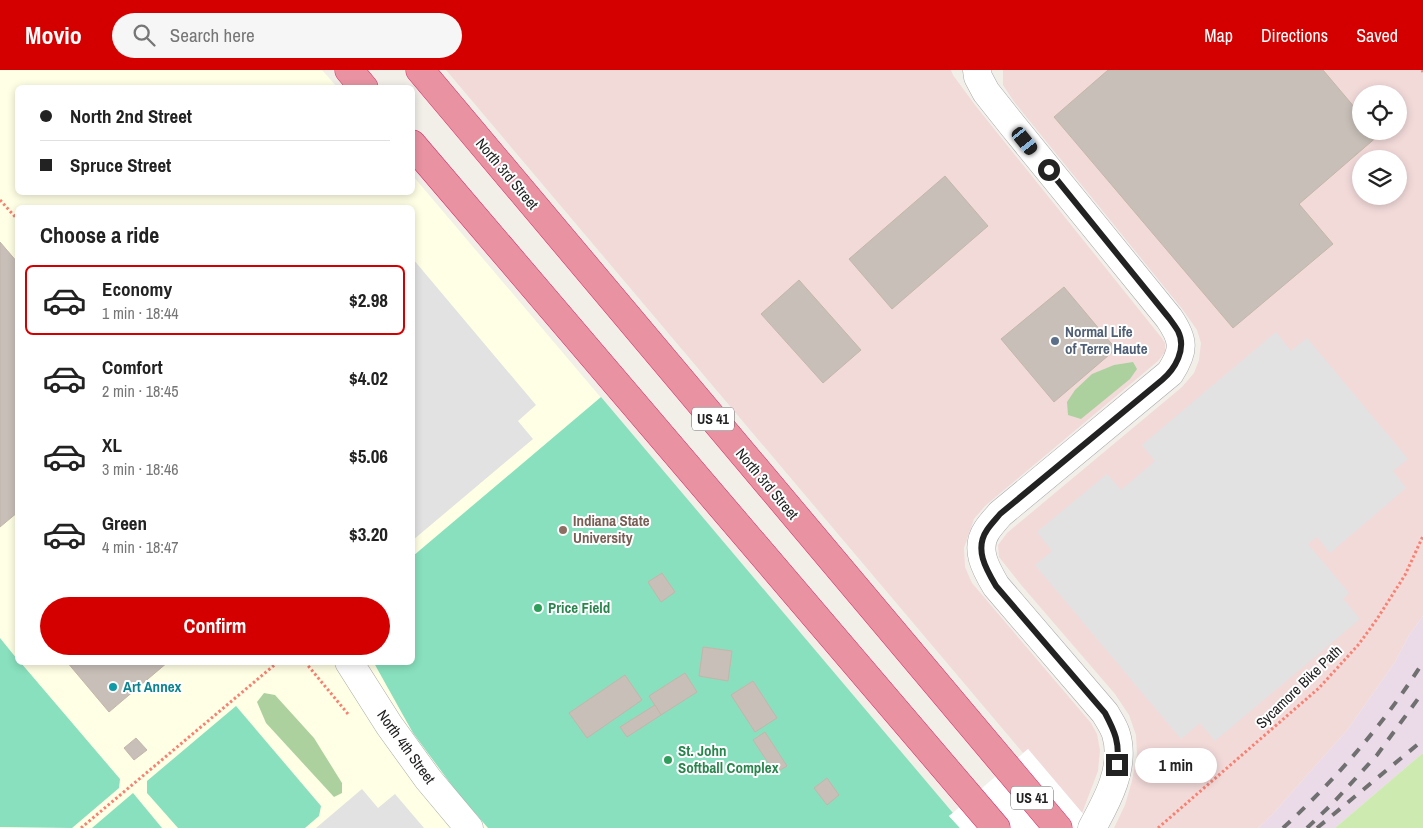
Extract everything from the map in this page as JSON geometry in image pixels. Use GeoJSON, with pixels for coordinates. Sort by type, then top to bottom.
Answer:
{"type":"FeatureCollection","features":[{"type":"Feature","properties":{"kind":"highway"},"geometry":{"type":"LineString","coordinates":[[349,70],[362,85]]}},
{"type":"Feature","properties":{"kind":"highway","name":"North 3rd Street"},"geometry":{"type":"LineString","coordinates":[[420,70],[1058,828]]}},
{"type":"Feature","properties":{"kind":"highway"},"geometry":{"type":"LineString","coordinates":[[415,148],[996,828]]}},
{"type":"Feature","properties":{"kind":"street"},"geometry":{"type":"LineString","coordinates":[[977,70],[978,77],[986,92],[1179,332],[1179,356],[1170,373],[1000,514],[987,530],[982,541],[981,553],[985,568],[996,586],[1105,713],[1116,734],[1119,751],[1115,778],[1106,804],[1092,828]]}},
{"type":"Feature","properties":{"kind":"street","name":"North 4th Street"},"geometry":{"type":"LineString","coordinates":[[351,665],[405,748],[469,828]]}},
{"type":"Feature","properties":{"kind":"path"},"geometry":{"type":"LineString","coordinates":[[0,200],[15,217]]}},
{"type":"Feature","properties":{"kind":"path","name":"Sycamore Bike Path"},"geometry":{"type":"LineString","coordinates":[[1158,828],[1319,688],[1359,644],[1405,575],[1423,536]]}},
{"type":"Feature","properties":{"kind":"path"},"geometry":{"type":"LineString","coordinates":[[81,828],[274,665]]}},
{"type":"Feature","properties":{"kind":"shaded area","name":"Indiana State University"},"geometry":{"type":"Polygon","coordinates":[[[0,70],[322,70],[335,85],[15,85],[15,195],[415,195],[415,178],[953,813],[949,816],[960,828],[0,828],[0,70]]]}},
{"type":"Feature","properties":{"kind":"shaded area"},"geometry":{"type":"Polygon","coordinates":[[[446,70],[951,70],[975,105],[1165,343],[1165,352],[1158,361],[985,506],[974,519],[964,548],[965,567],[972,583],[1091,723],[1097,734],[1100,750],[1098,771],[1082,813],[1028,749],[1023,753],[446,70]]]}},
{"type":"Feature","properties":{"kind":"shaded area"},"geometry":{"type":"Polygon","coordinates":[[[1003,70],[1423,70],[1423,616],[1409,635],[1395,662],[1348,729],[1258,828],[1114,828],[1125,805],[1137,754],[1136,735],[1129,715],[1115,694],[999,557],[998,545],[1007,533],[1182,387],[1194,373],[1199,360],[1201,343],[1197,330],[1183,310],[1015,103],[1003,85],[1003,70]]]}},
{"type":"Feature","properties":{"kind":"shaded area"},"geometry":{"type":"Polygon","coordinates":[[[415,261],[536,405],[518,421],[533,439],[415,538],[415,261]]]}},
{"type":"Feature","properties":{"kind":"shaded area"},"geometry":{"type":"Polygon","coordinates":[[[1276,332],[1291,351],[1307,338],[1408,459],[1393,471],[1406,488],[1330,553],[1317,537],[1308,544],[1349,593],[1343,599],[1360,619],[1215,741],[1200,723],[1181,739],[1035,565],[1052,551],[1037,532],[1107,474],[1121,490],[1155,461],[1142,445],[1276,332]]]}},
{"type":"Feature","properties":{"kind":"shaded area"},"geometry":{"type":"Polygon","coordinates":[[[1423,616],[1423,753],[1335,828],[1258,828],[1348,729],[1395,662],[1409,635],[1423,616]]]}},
{"type":"Feature","properties":{"kind":"shaded area"},"geometry":{"type":"Polygon","coordinates":[[[362,789],[378,808],[395,794],[424,828],[316,828],[362,789]]]}},
{"type":"Feature","properties":{"kind":"green space"},"geometry":{"type":"Polygon","coordinates":[[[1133,362],[1137,369],[1130,379],[1081,419],[1068,415],[1067,402],[1075,390],[1092,374],[1114,365],[1133,362]]]}},
{"type":"Feature","properties":{"kind":"green space"},"geometry":{"type":"Polygon","coordinates":[[[601,397],[953,813],[949,816],[960,828],[488,828],[456,791],[413,733],[375,665],[415,665],[415,554],[601,397]]]}},
{"type":"Feature","properties":{"kind":"green space"},"geometry":{"type":"Polygon","coordinates":[[[0,638],[15,657],[15,665],[23,665],[120,779],[119,788],[72,828],[0,827],[0,638]]]}},
{"type":"Feature","properties":{"kind":"green space"},"geometry":{"type":"Polygon","coordinates":[[[264,693],[275,695],[314,738],[342,783],[342,793],[334,797],[266,723],[257,702],[264,693]]]}},
{"type":"Feature","properties":{"kind":"green space"},"geometry":{"type":"Polygon","coordinates":[[[236,706],[321,806],[319,816],[305,828],[178,828],[147,793],[147,781],[236,706]]]}},
{"type":"Feature","properties":{"kind":"green space"},"geometry":{"type":"Polygon","coordinates":[[[1423,753],[1423,828],[1335,828],[1423,753]]]}},
{"type":"Feature","properties":{"kind":"green space"},"geometry":{"type":"Polygon","coordinates":[[[133,793],[162,828],[92,828],[133,793]]]}},
{"type":"Feature","properties":{"kind":"pier"},"geometry":{"type":"Polygon","coordinates":[[[1028,749],[1095,828],[960,828],[949,816],[1028,749]]]}},
{"type":"Feature","properties":{"kind":"building"},"geometry":{"type":"Polygon","coordinates":[[[1108,70],[1323,70],[1352,104],[1352,140],[1373,140],[1362,150],[1352,150],[1352,158],[1299,204],[1333,244],[1233,328],[1054,117],[1108,70]]]}},
{"type":"Feature","properties":{"kind":"building"},"geometry":{"type":"Polygon","coordinates":[[[945,176],[988,226],[892,309],[849,259],[945,176]]]}},
{"type":"Feature","properties":{"kind":"building"},"geometry":{"type":"Polygon","coordinates":[[[0,242],[15,260],[15,514],[0,527],[0,242]]]}},
{"type":"Feature","properties":{"kind":"building"},"geometry":{"type":"Polygon","coordinates":[[[799,280],[861,350],[823,383],[761,314],[799,280]]]}},
{"type":"Feature","properties":{"kind":"building"},"geometry":{"type":"Polygon","coordinates":[[[1064,287],[1116,349],[1054,402],[1001,339],[1064,287]]]}},
{"type":"Feature","properties":{"kind":"building"},"geometry":{"type":"Polygon","coordinates":[[[662,573],[675,592],[661,602],[648,582],[662,573]]]}},
{"type":"Feature","properties":{"kind":"building"},"geometry":{"type":"Polygon","coordinates":[[[703,647],[732,651],[728,681],[699,676],[703,647]]]}},
{"type":"Feature","properties":{"kind":"building","name":"Art Annex"},"geometry":{"type":"Polygon","coordinates":[[[70,665],[164,665],[109,712],[70,665]]]}},
{"type":"Feature","properties":{"kind":"building"},"geometry":{"type":"Polygon","coordinates":[[[685,673],[697,692],[661,715],[649,696],[685,673]]]}},
{"type":"Feature","properties":{"kind":"building"},"geometry":{"type":"Polygon","coordinates":[[[625,675],[642,700],[587,738],[569,713],[625,675]]]}},
{"type":"Feature","properties":{"kind":"building"},"geometry":{"type":"Polygon","coordinates":[[[753,681],[777,718],[755,732],[731,695],[753,681]]]}},
{"type":"Feature","properties":{"kind":"building"},"geometry":{"type":"Polygon","coordinates":[[[655,705],[661,715],[627,737],[620,727],[655,705]]]}},
{"type":"Feature","properties":{"kind":"building"},"geometry":{"type":"Polygon","coordinates":[[[765,732],[787,766],[775,773],[753,740],[765,732]]]}},
{"type":"Feature","properties":{"kind":"building"},"geometry":{"type":"Polygon","coordinates":[[[136,738],[147,750],[134,760],[124,748],[136,738]]]}},
{"type":"Feature","properties":{"kind":"building"},"geometry":{"type":"Polygon","coordinates":[[[827,778],[839,795],[827,805],[814,788],[827,778]]]}},
{"type":"Feature","properties":{"kind":"railway"},"geometry":{"type":"LineString","coordinates":[[1283,828],[1359,750],[1393,707],[1423,662]]}},
{"type":"Feature","properties":{"kind":"railway"},"geometry":{"type":"LineString","coordinates":[[1307,828],[1377,755],[1423,692]]}},
{"type":"Feature","properties":{"kind":"railway"},"geometry":{"type":"LineString","coordinates":[[1317,828],[1423,740]]}},
{"type":"Feature","properties":{"kind":"place","name":"Normal Life of Terre Haute"},"geometry":{"type":"Point","coordinates":[1055,341]}},
{"type":"Feature","properties":{"kind":"place","name":"Indiana State University"},"geometry":{"type":"Point","coordinates":[563,530]}},
{"type":"Feature","properties":{"kind":"place","name":"Price Field"},"geometry":{"type":"Point","coordinates":[538,608]}},
{"type":"Feature","properties":{"kind":"place","name":"Art Annex"},"geometry":{"type":"Point","coordinates":[113,687]}},
{"type":"Feature","properties":{"kind":"place","name":"St. John Softball Complex"},"geometry":{"type":"Point","coordinates":[668,760]}},
{"type":"Feature","properties":{"kind":"route"},"geometry":{"type":"LineString","coordinates":[[1049,170],[1179,332],[1179,356],[1170,373],[1000,514],[987,530],[982,541],[981,553],[985,568],[996,586],[1105,713],[1116,734],[1119,751],[1117,765]]}}]}
